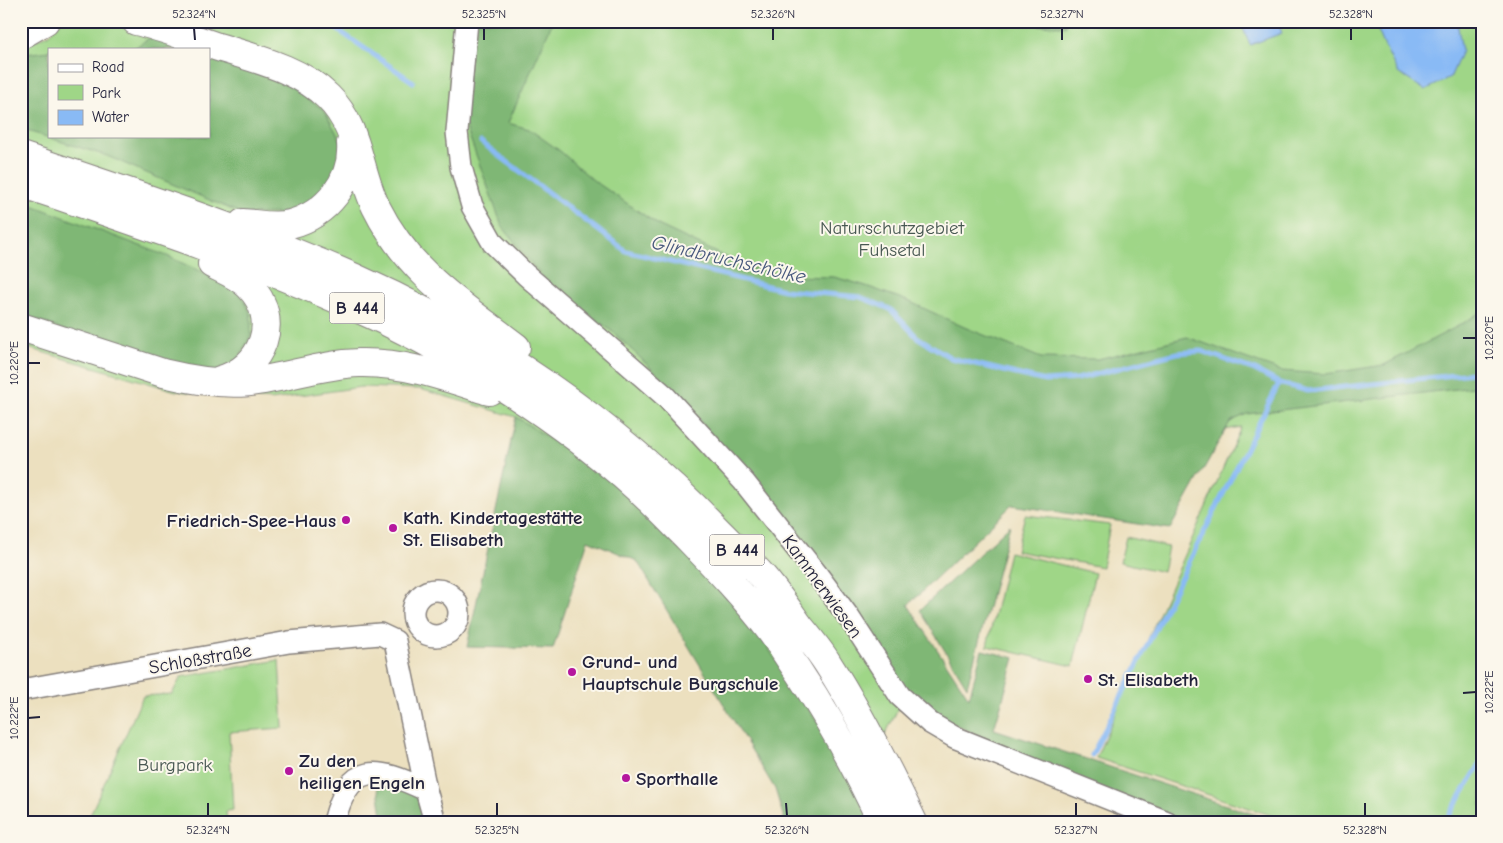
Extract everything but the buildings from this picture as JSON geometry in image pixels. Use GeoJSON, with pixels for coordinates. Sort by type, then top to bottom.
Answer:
{"type":"FeatureCollection","features":[{"type":"Feature","properties":{"kind":"highway"},"geometry":{"type":"LineString","coordinates":[[21,35],[46,21]]}},
{"type":"Feature","properties":{"kind":"highway"},"geometry":{"type":"LineString","coordinates":[[21,326],[163,373],[187,379],[234,383],[250,382],[320,367],[359,363],[425,370],[538,395],[533,360],[436,285],[405,254],[375,205],[347,122],[329,98],[313,84],[295,74],[137,21]]}},
{"type":"Feature","properties":{"kind":"highway"},"geometry":{"type":"LineString","coordinates":[[211,220],[275,226],[289,224],[315,213],[336,194],[348,170],[352,146],[347,122]]}},
{"type":"Feature","properties":{"kind":"highway","name":"B 444"},"geometry":{"type":"LineString","coordinates":[[21,156],[211,220],[310,259],[356,278],[481,343],[538,395],[584,444],[637,488],[732,583],[771,631],[819,703],[858,770],[882,822]]}},
{"type":"Feature","properties":{"kind":"highway","name":"B 444"},"geometry":{"type":"LineString","coordinates":[[21,183],[173,234],[270,271],[348,304],[463,362],[595,420],[653,467],[763,577],[828,663],[882,758],[914,822]]}},
{"type":"Feature","properties":{"kind":"highway"},"geometry":{"type":"LineString","coordinates":[[173,234],[190,252],[248,284],[265,316],[264,340],[252,362],[233,376],[209,381]]}},
{"type":"Feature","properties":{"kind":"street","name":"Kammerwiesen"},"geometry":{"type":"LineString","coordinates":[[467,21],[457,132],[461,167],[472,206],[493,243],[526,275],[665,396],[744,482],[848,616],[900,696],[930,723],[954,737],[1167,822]]}},
{"type":"Feature","properties":{"kind":"street"},"geometry":{"type":"LineString","coordinates":[[417,628],[388,638],[435,822]]}},
{"type":"Feature","properties":{"kind":"street","name":"Schloßstraße"},"geometry":{"type":"LineString","coordinates":[[21,690],[289,642],[388,638]]}},
{"type":"Feature","properties":{"kind":"street"},"geometry":{"type":"LineString","coordinates":[[334,822],[340,801],[347,787],[355,779],[367,774],[382,774],[405,780],[426,790]]}},
{"type":"Feature","properties":{"kind":"green space"},"geometry":{"type":"Polygon","coordinates":[[[61,21],[471,21],[547,283],[613,332],[677,393],[824,570],[905,694],[860,787],[599,470],[516,417],[420,389],[361,387],[271,400],[176,391],[21,346],[21,47],[49,34],[61,21]]]}},
{"type":"Feature","properties":{"kind":"green space"},"geometry":{"type":"Polygon","coordinates":[[[471,21],[553,21],[508,123],[529,129],[560,151],[593,180],[660,226],[745,266],[786,276],[834,277],[863,285],[908,301],[964,327],[1041,358],[1098,359],[1187,337],[1281,371],[1326,374],[1384,365],[1462,324],[1482,311],[1482,386],[1247,414],[1230,422],[1170,529],[1012,505],[908,605],[969,698],[982,650],[1015,658],[994,729],[1278,822],[1186,822],[1180,820],[1026,759],[933,714],[905,694],[824,570],[677,393],[613,332],[547,283],[502,226],[463,119],[471,21]]]}},
{"type":"Feature","properties":{"kind":"green space","name":"Naturschutzgebiet Fuhsetal"},"geometry":{"type":"Polygon","coordinates":[[[488,21],[1482,21],[1482,822],[1292,822],[1096,758],[1241,427],[1138,445],[997,501],[498,141],[488,21]]]}},
{"type":"Feature","properties":{"kind":"green space"},"geometry":{"type":"Polygon","coordinates":[[[880,21],[1066,21],[1066,26],[880,21]]]}},
{"type":"Feature","properties":{"kind":"green space"},"geometry":{"type":"Polygon","coordinates":[[[149,38],[178,48],[134,48],[149,38]]]}},
{"type":"Feature","properties":{"kind":"green space"},"geometry":{"type":"Polygon","coordinates":[[[48,51],[48,137],[21,129],[21,57],[25,54],[48,51]]]}},
{"type":"Feature","properties":{"kind":"green space"},"geometry":{"type":"Polygon","coordinates":[[[210,58],[282,81],[324,110],[342,143],[335,178],[296,213],[242,214],[107,156],[50,138],[210,138],[210,58]]]}},
{"type":"Feature","properties":{"kind":"green space"},"geometry":{"type":"Polygon","coordinates":[[[21,201],[167,256],[232,286],[244,299],[251,315],[251,335],[237,362],[216,374],[159,366],[21,314],[21,201]]]}},
{"type":"Feature","properties":{"kind":"green space"},"geometry":{"type":"Polygon","coordinates":[[[516,417],[599,470],[678,538],[764,642],[860,787],[875,822],[785,822],[775,789],[637,561],[588,540],[553,649],[467,647],[516,417]]]}},
{"type":"Feature","properties":{"kind":"green space"},"geometry":{"type":"Polygon","coordinates":[[[1025,515],[1110,525],[1102,567],[1016,551],[1025,515]]]}},
{"type":"Feature","properties":{"kind":"green space"},"geometry":{"type":"Polygon","coordinates":[[[1010,525],[967,687],[920,610],[1010,525]]]}},
{"type":"Feature","properties":{"kind":"green space"},"geometry":{"type":"Polygon","coordinates":[[[1126,537],[1168,547],[1163,572],[1120,562],[1126,537]]]}},
{"type":"Feature","properties":{"kind":"green space"},"geometry":{"type":"Polygon","coordinates":[[[1009,552],[1095,573],[1073,666],[987,646],[1009,552]]]}},
{"type":"Feature","properties":{"kind":"green space","name":"Burgpark"},"geometry":{"type":"Polygon","coordinates":[[[279,660],[283,728],[229,732],[233,810],[226,811],[227,822],[87,822],[143,696],[172,694],[181,677],[279,660]]]}},
{"type":"Feature","properties":{"kind":"green space"},"geometry":{"type":"Polygon","coordinates":[[[377,782],[420,794],[426,822],[383,822],[377,782]]]}},
{"type":"Feature","properties":{"kind":"water"},"geometry":{"type":"Polygon","coordinates":[[[1240,21],[1277,21],[1282,33],[1250,45],[1240,21]]]}},
{"type":"Feature","properties":{"kind":"water"},"geometry":{"type":"Polygon","coordinates":[[[1374,21],[1457,21],[1462,51],[1450,78],[1425,90],[1398,73],[1374,21]]]}},
{"type":"Feature","properties":{"kind":"waterway","name":"Glindbruchschölke"},"geometry":{"type":"LineString","coordinates":[[325,21],[413,82]]}},
{"type":"Feature","properties":{"kind":"waterway","name":"Glindbruchschölke"},"geometry":{"type":"LineString","coordinates":[[481,142],[626,251],[784,290],[860,297],[890,309],[917,337],[951,358],[1045,381],[1077,379],[1177,353],[1201,351],[1255,370],[1279,383],[1308,391],[1482,372]]}},
{"type":"Feature","properties":{"kind":"waterway"},"geometry":{"type":"LineString","coordinates":[[1092,755],[1279,383]]}},
{"type":"Feature","properties":{"kind":"waterway"},"geometry":{"type":"LineString","coordinates":[[1445,822],[1482,761]]}},
{"type":"Feature","properties":{"kind":"place","name":"Friedrich-Spee-Haus"},"geometry":{"type":"Point","coordinates":[346,520]}},
{"type":"Feature","properties":{"kind":"place","name":"Kath. Kindertagestätte St. Elisabeth"},"geometry":{"type":"Point","coordinates":[393,528]}},
{"type":"Feature","properties":{"kind":"place","name":"Grund- und Hauptschule Burgschule"},"geometry":{"type":"Point","coordinates":[572,672]}},
{"type":"Feature","properties":{"kind":"place","name":"St. Elisabeth"},"geometry":{"type":"Point","coordinates":[1088,679]}},
{"type":"Feature","properties":{"kind":"place","name":"Zu den heiligen Engeln"},"geometry":{"type":"Point","coordinates":[289,771]}},
{"type":"Feature","properties":{"kind":"place","name":"Sporthalle"},"geometry":{"type":"Point","coordinates":[626,778]}}]}
